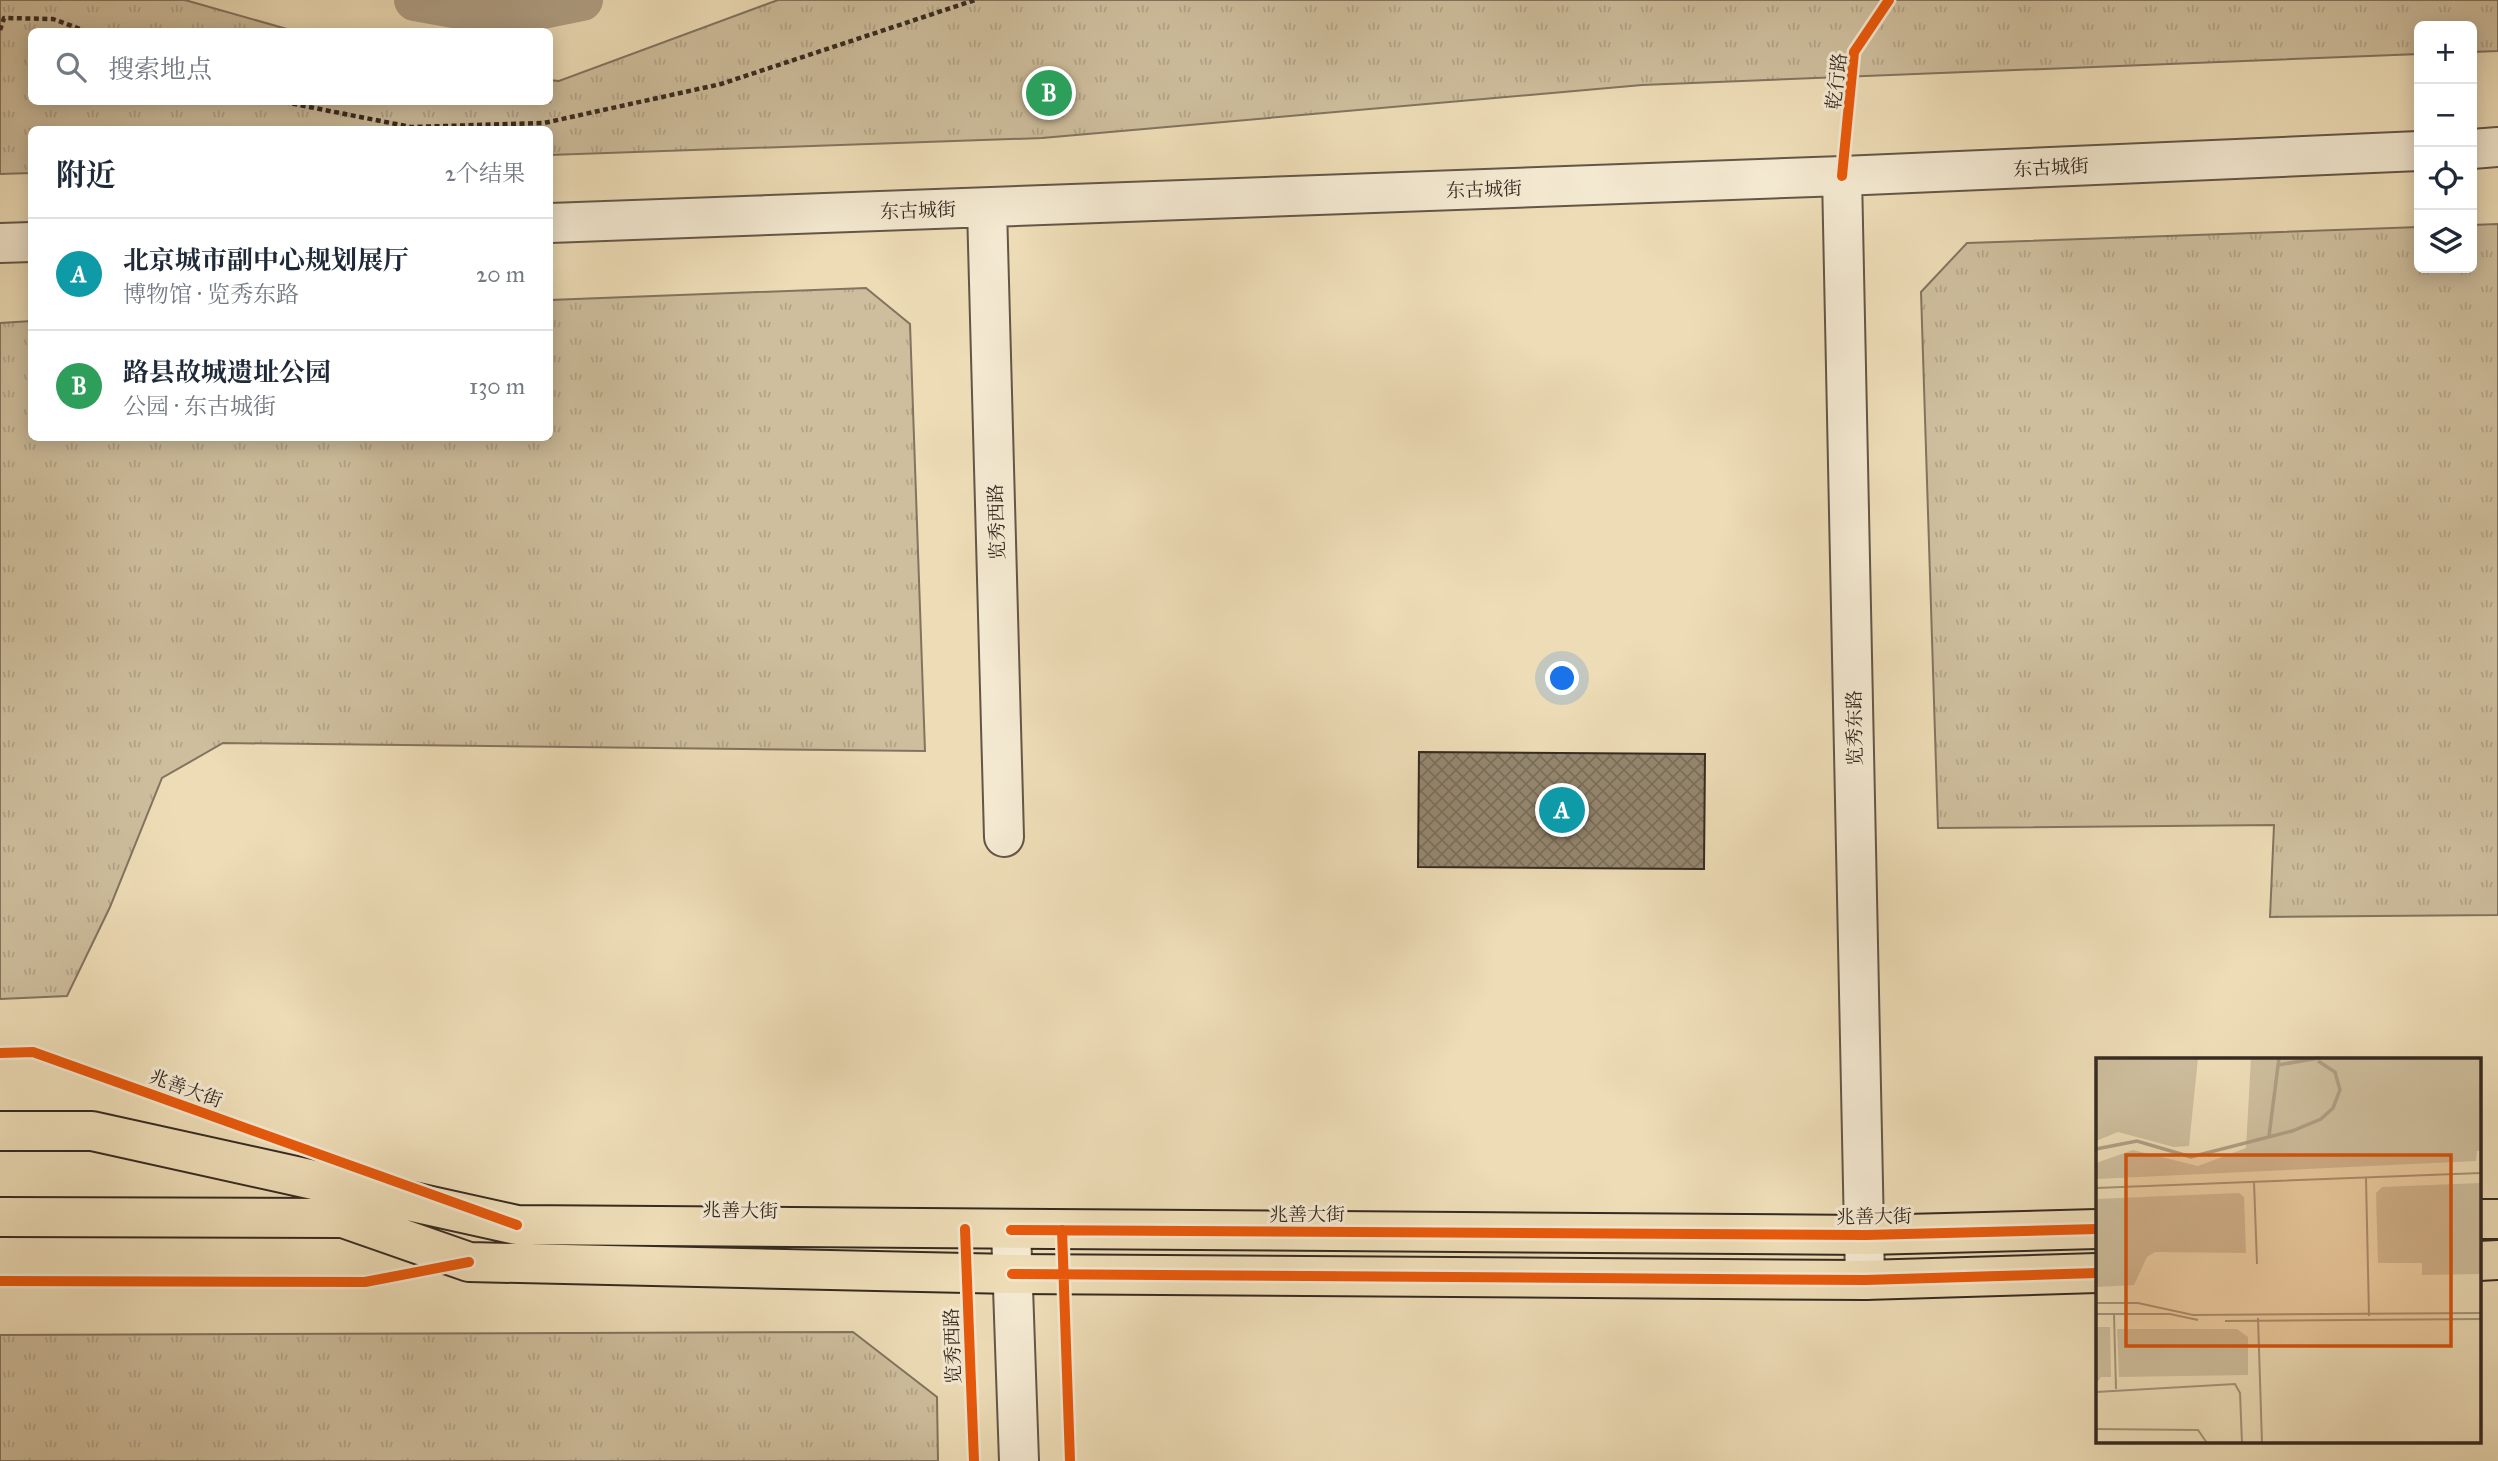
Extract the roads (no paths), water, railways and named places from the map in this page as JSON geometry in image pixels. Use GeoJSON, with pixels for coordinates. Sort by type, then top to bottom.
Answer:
{"type":"FeatureCollection","features":[{"type":"Feature","properties":{"kind":"main road","name":"兆善大街"},"geometry":{"type":"LineString","coordinates":[[0,1131],[92,1131],[517,1225],[1866,1235],[2096,1229]]}},
{"type":"Feature","properties":{"kind":"main road"},"geometry":{"type":"LineString","coordinates":[[0,1217],[343,1217],[469,1262],[1012,1274],[1865,1280],[2096,1273]]}},
{"type":"Feature","properties":{"kind":"main road"},"geometry":{"type":"LineString","coordinates":[[2480,1219],[2498,1219]]}},
{"type":"Feature","properties":{"kind":"main road"},"geometry":{"type":"LineString","coordinates":[[2480,1261],[2498,1261]]}},
{"type":"Feature","properties":{"kind":"street"},"geometry":{"type":"LineString","coordinates":[[2477,149],[2498,147]]}},
{"type":"Feature","properties":{"kind":"street","name":"东古城街"},"geometry":{"type":"LineString","coordinates":[[553,223],[1842,176],[2414,151]]}},
{"type":"Feature","properties":{"kind":"street","name":"览秀东路"},"geometry":{"type":"LineString","coordinates":[[1842,176],[1865,1280]]}},
{"type":"Feature","properties":{"kind":"street","name":"览秀西路"},"geometry":{"type":"LineString","coordinates":[[987,208],[1004,836]]}},
{"type":"Feature","properties":{"kind":"street"},"geometry":{"type":"LineString","coordinates":[[0,243],[28,242]]}},
{"type":"Feature","properties":{"kind":"street"},"geometry":{"type":"LineString","coordinates":[[1011,1230],[1019,1461]]}},
{"type":"Feature","properties":{"kind":"waterway"},"geometry":{"type":"LineString","coordinates":[[415,0],[504,16],[582,0]]}},
{"type":"Feature","properties":{"kind":"place","name":"路县故城遗址公园"},"geometry":{"type":"Point","coordinates":[1049,93]}},
{"type":"Feature","properties":{"kind":"place","name":"北京城市副中心规划展厅"},"geometry":{"type":"Point","coordinates":[1562,810]}}]}
